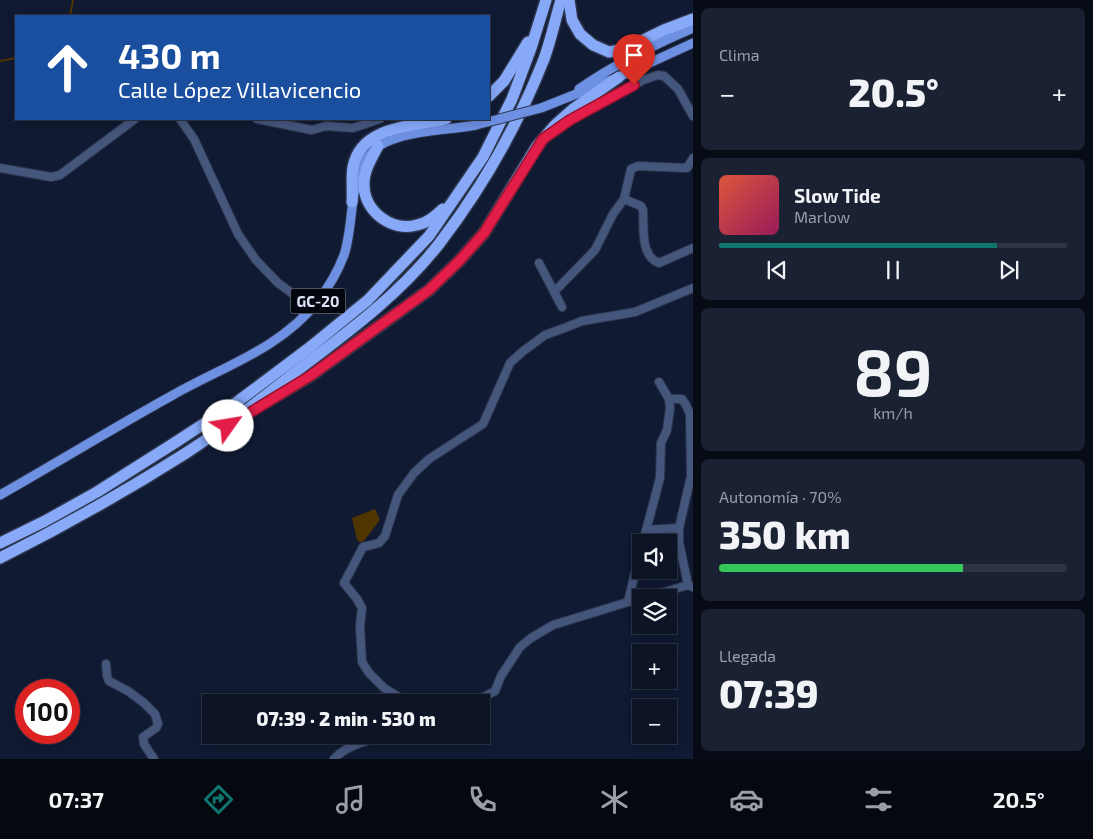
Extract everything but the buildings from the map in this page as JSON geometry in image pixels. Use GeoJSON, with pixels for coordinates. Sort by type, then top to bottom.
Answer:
{"type":"FeatureCollection","features":[{"type":"Feature","properties":{"kind":"highway"},"geometry":{"type":"LineString","coordinates":[[0,543],[97,492],[237,402],[309,348],[368,300],[429,236],[484,157],[512,99],[546,0]]}},
{"type":"Feature","properties":{"kind":"highway"},"geometry":{"type":"LineString","coordinates":[[212,436],[333,344],[393,294],[438,245],[480,187],[526,102],[544,57],[561,0]]}},
{"type":"Feature","properties":{"kind":"highway"},"geometry":{"type":"LineString","coordinates":[[569,0],[572,20],[580,34],[593,45],[609,52],[625,49],[664,30],[693,19]]}},
{"type":"Feature","properties":{"kind":"highway"},"geometry":{"type":"LineString","coordinates":[[490,95],[504,81],[538,25]]}},
{"type":"Feature","properties":{"kind":"highway"},"geometry":{"type":"LineString","coordinates":[[0,558],[105,502],[187,453],[310,376],[429,290],[484,233],[543,139],[555,125],[573,108],[619,77]]}},
{"type":"Feature","properties":{"kind":"highway"},"geometry":{"type":"LineString","coordinates":[[352,202],[353,167],[359,154],[369,141],[392,129],[441,120]]}},
{"type":"Feature","properties":{"kind":"highway"},"geometry":{"type":"LineString","coordinates":[[378,146],[369,164],[364,187],[370,206],[385,221],[405,227],[420,224],[435,217],[458,196]]}},
{"type":"Feature","properties":{"kind":"main road","name":"GC-20"},"geometry":{"type":"LineString","coordinates":[[566,98],[595,78],[645,50],[693,28]]}},
{"type":"Feature","properties":{"kind":"main road","name":"GC-20"},"geometry":{"type":"LineString","coordinates":[[0,495],[176,393],[250,357],[278,340],[303,318],[318,301],[344,256],[357,177],[364,160],[378,146],[408,134],[476,126],[541,108],[619,77],[693,42]]}},
{"type":"Feature","properties":{"kind":"street"},"geometry":{"type":"LineString","coordinates":[[543,139],[570,120],[643,80],[658,74],[664,76],[678,89],[693,116]]}},
{"type":"Feature","properties":{"kind":"street"},"geometry":{"type":"LineString","coordinates":[[0,168],[51,177],[60,175],[134,120]]}},
{"type":"Feature","properties":{"kind":"street"},"geometry":{"type":"LineString","coordinates":[[181,120],[194,139],[238,234],[256,260],[278,283],[293,294],[318,301]]}},
{"type":"Feature","properties":{"kind":"street"},"geometry":{"type":"LineString","coordinates":[[262,120],[312,130],[326,126],[353,128],[377,120]]}},
{"type":"Feature","properties":{"kind":"street"},"geometry":{"type":"LineString","coordinates":[[554,292],[595,250],[612,214],[624,199],[631,169],[638,166],[687,168],[693,158]]}},
{"type":"Feature","properties":{"kind":"street"},"geometry":{"type":"LineString","coordinates":[[624,199],[641,206],[644,210],[646,252],[656,263],[659,264],[693,248]]}},
{"type":"Feature","properties":{"kind":"street"},"geometry":{"type":"LineString","coordinates":[[539,263],[562,307]]}},
{"type":"Feature","properties":{"kind":"street"},"geometry":{"type":"LineString","coordinates":[[394,694],[384,688],[369,673],[362,662],[360,626],[362,608],[344,583],[363,547],[379,543],[385,536],[398,496],[414,473],[429,459],[482,424],[510,363],[545,335],[582,321],[635,312],[693,288]]}},
{"type":"Feature","properties":{"kind":"street"},"geometry":{"type":"LineString","coordinates":[[293,294],[301,304],[303,318]]}},
{"type":"Feature","properties":{"kind":"street"},"geometry":{"type":"LineString","coordinates":[[645,534],[660,478],[661,443],[667,430],[670,408],[668,399],[659,382]]}},
{"type":"Feature","properties":{"kind":"street"},"geometry":{"type":"LineString","coordinates":[[668,399],[682,399],[690,414],[691,476],[680,528],[679,542],[690,586],[677,589]]}},
{"type":"Feature","properties":{"kind":"street"},"geometry":{"type":"LineString","coordinates":[[646,530],[680,528]]}},
{"type":"Feature","properties":{"kind":"street"},"geometry":{"type":"LineString","coordinates":[[628,602],[634,579]]}},
{"type":"Feature","properties":{"kind":"street"},"geometry":{"type":"LineString","coordinates":[[488,694],[495,690],[501,676],[520,647],[531,638],[553,626],[632,601]]}},
{"type":"Feature","properties":{"kind":"street"},"geometry":{"type":"LineString","coordinates":[[106,664],[109,681],[128,691],[155,714],[158,724],[156,728],[143,737],[144,744],[154,759]]}},
{"type":"Feature","properties":{"kind":"street"},"geometry":{"type":"LineString","coordinates":[[334,759],[339,754],[361,744]]}},
{"type":"Feature","properties":{"kind":"shaded area"},"geometry":{"type":"Polygon","coordinates":[[[375,509],[380,520],[363,542],[360,542],[357,540],[352,518],[375,509]]]}},
{"type":"Feature","properties":{"kind":"waterway"},"geometry":{"type":"LineString","coordinates":[[70,15],[73,0]]}},
{"type":"Feature","properties":{"kind":"waterway"},"geometry":{"type":"LineString","coordinates":[[0,61],[15,58]]}},
{"type":"Feature","properties":{"kind":"route"},"geometry":{"type":"LineString","coordinates":[[228,426],[310,376],[429,290],[484,233],[543,139],[570,120],[634,85]]}}]}
